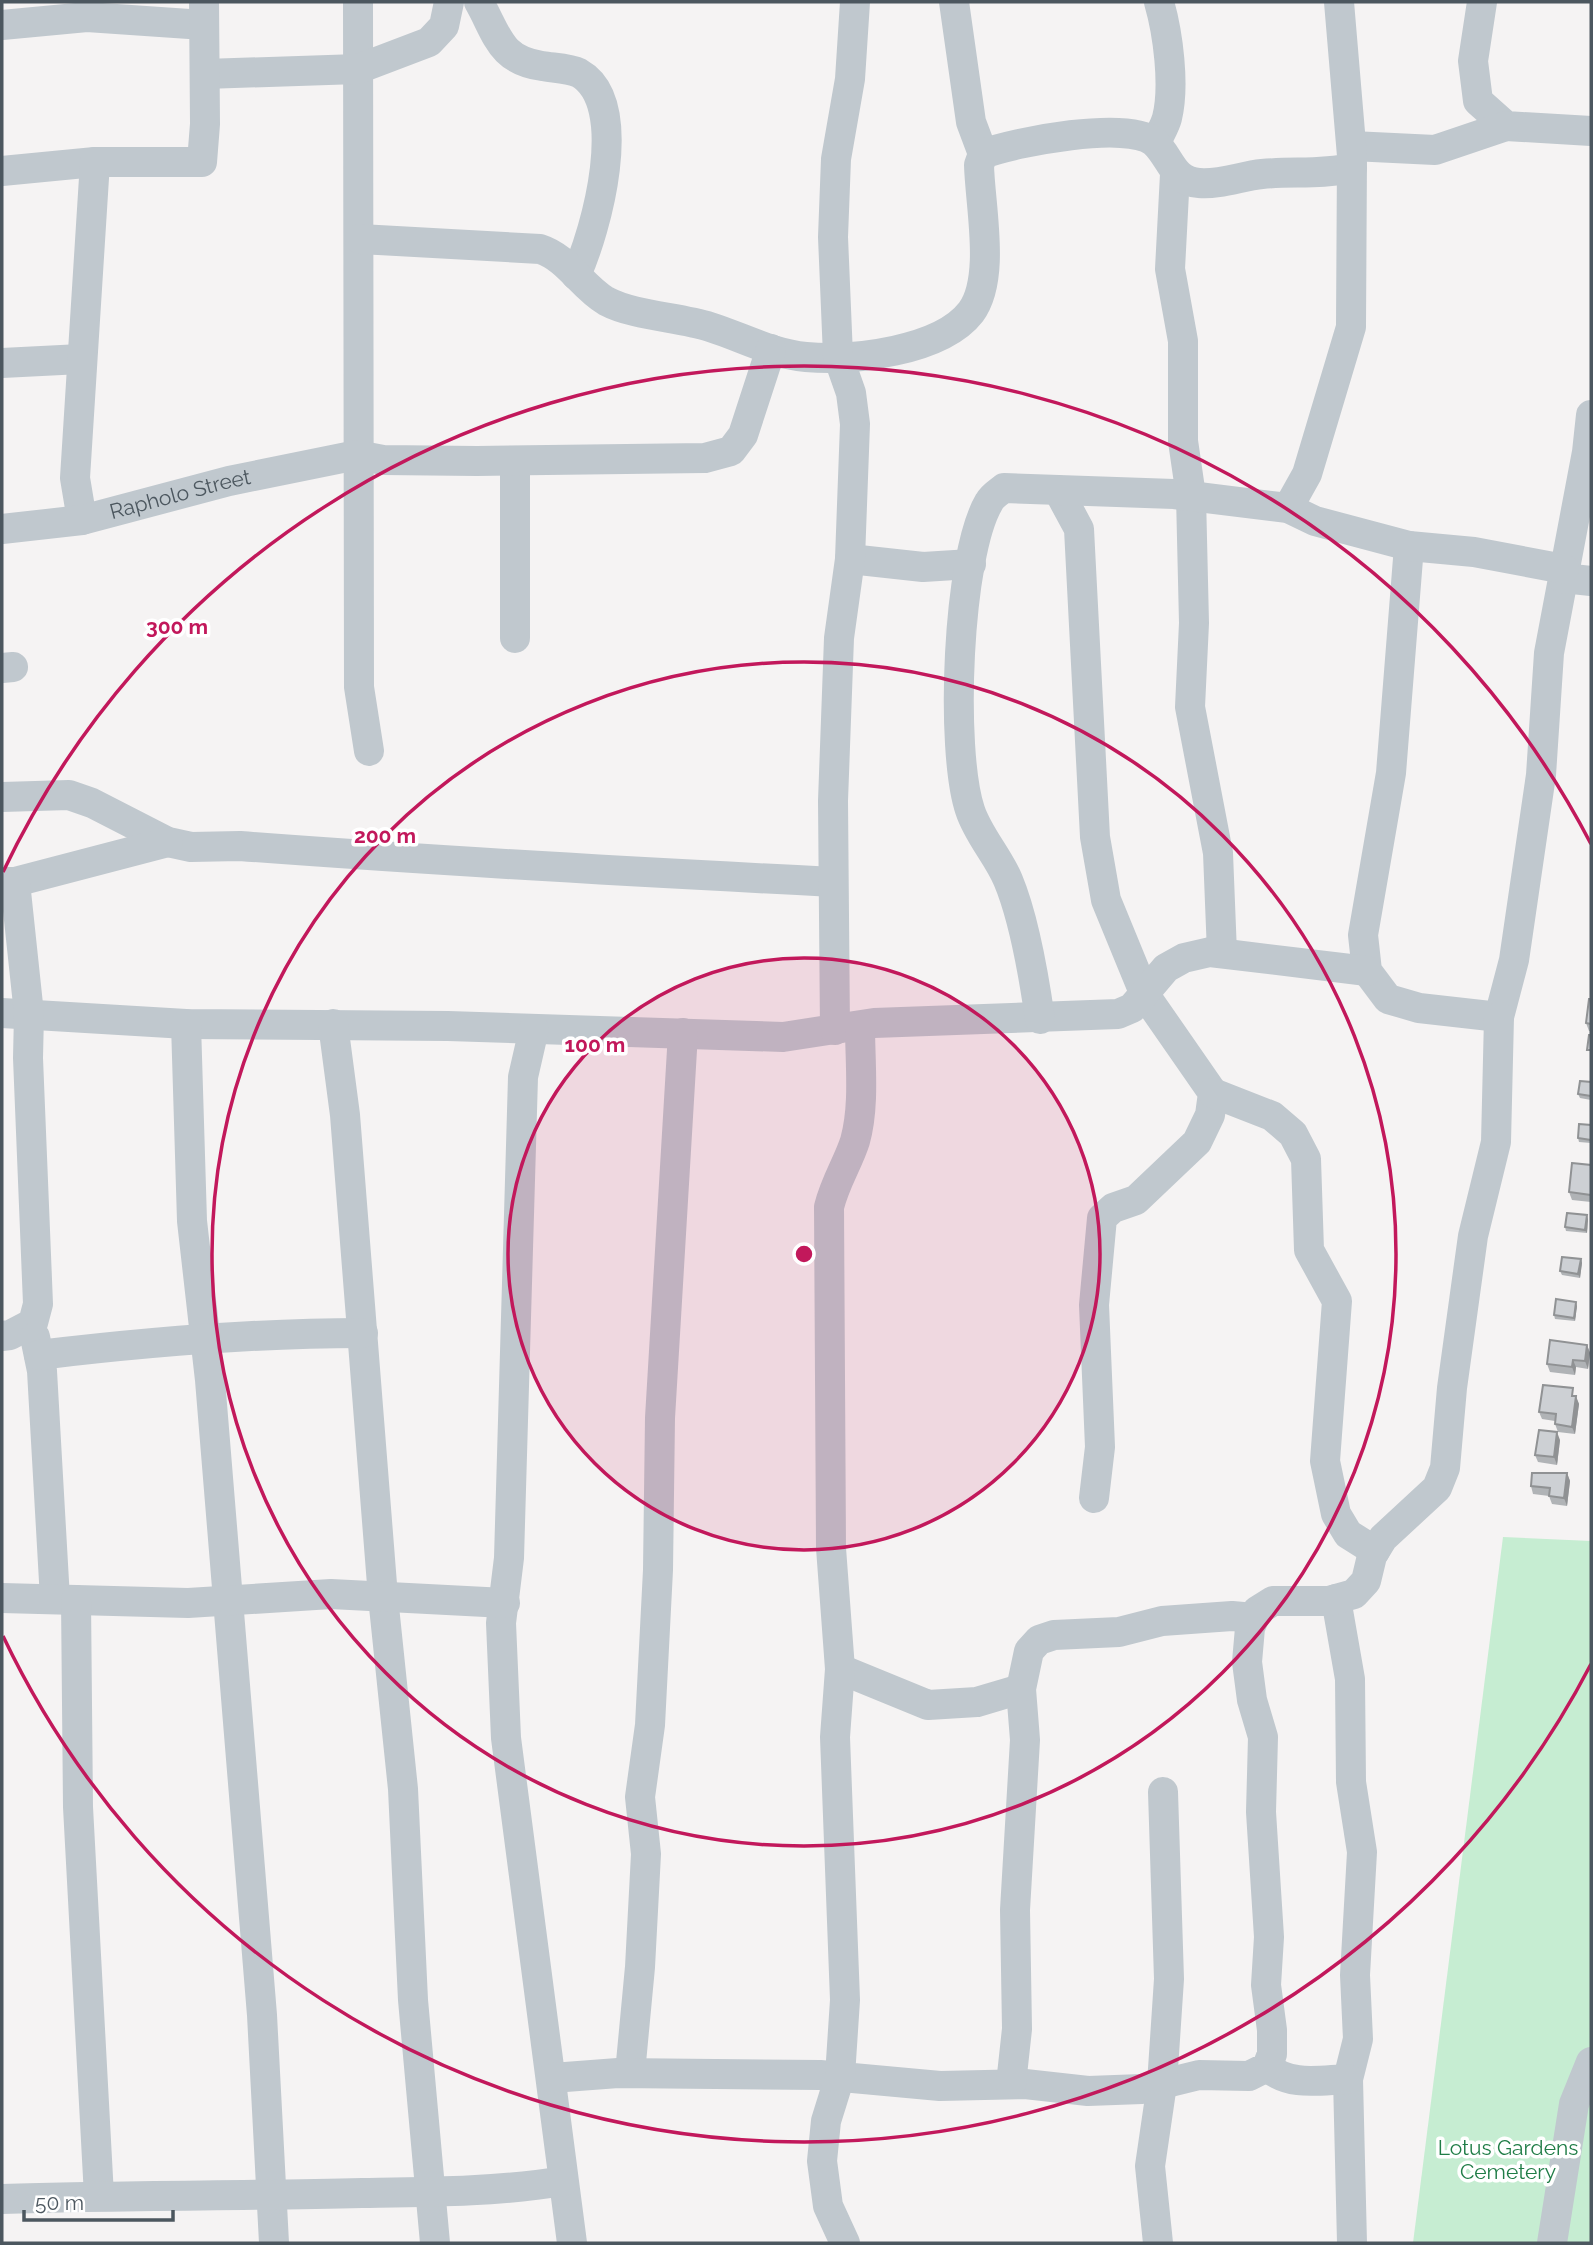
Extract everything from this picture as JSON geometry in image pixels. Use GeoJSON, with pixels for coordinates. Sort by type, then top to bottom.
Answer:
{"type":"FeatureCollection","features":[{"type":"Feature","properties":{"kind":"street"},"geometry":{"type":"LineString","coordinates":[[358,2],[360,239],[356,455],[359,687],[369,751]]}},
{"type":"Feature","properties":{"kind":"street"},"geometry":{"type":"LineString","coordinates":[[205,74],[358,69],[429,42],[444,26],[449,2]]}},
{"type":"Feature","properties":{"kind":"street"},"geometry":{"type":"LineString","coordinates":[[479,2],[506,53],[522,63],[577,72],[595,86],[605,105],[605,156],[600,202],[590,244],[576,275]]}},
{"type":"Feature","properties":{"kind":"street"},"geometry":{"type":"LineString","coordinates":[[845,2243],[828,2206],[822,2161],[826,2122],[840,2076],[845,2000],[835,1737],[840,1669],[831,1548],[829,1207],[836,1181],[854,1142],[860,1113],[847,1028],[833,882],[839,638],[850,559],[855,424],[851,393],[838,356],[833,237],[836,172],[850,79],[855,2]]}},
{"type":"Feature","properties":{"kind":"street"},"geometry":{"type":"LineString","coordinates":[[360,239],[540,249],[556,254],[608,302],[710,327],[772,349],[806,357],[868,355],[915,345],[955,328],[972,311],[982,288],[979,165],[983,154],[971,122],[954,2]]}},
{"type":"Feature","properties":{"kind":"street"},"geometry":{"type":"LineString","coordinates":[[1156,144],[1167,118],[1169,87],[1166,25],[1159,2]]}},
{"type":"Feature","properties":{"kind":"street"},"geometry":{"type":"LineString","coordinates":[[1288,508],[1307,474],[1350,327],[1352,157],[1339,2]]}},
{"type":"Feature","properties":{"kind":"street"},"geometry":{"type":"LineString","coordinates":[[1482,2],[1474,61],[1478,101],[1506,126]]}},
{"type":"Feature","properties":{"kind":"street"},"geometry":{"type":"LineString","coordinates":[[2,25],[87,17],[204,13],[205,74],[202,162],[94,162],[2,170]]}},
{"type":"Feature","properties":{"kind":"street"},"geometry":{"type":"LineString","coordinates":[[1175,174],[1199,183],[1264,174],[1321,174],[1352,157],[1435,150],[1506,126],[1591,131]]}},
{"type":"Feature","properties":{"kind":"street"},"geometry":{"type":"LineString","coordinates":[[983,154],[1008,144],[1120,132],[1142,134],[1156,144],[1175,174],[1170,269],[1182,341],[1183,440],[1191,496],[1194,623],[1190,707],[1218,853],[1222,953]]}},
{"type":"Feature","properties":{"kind":"street"},"geometry":{"type":"LineString","coordinates":[[82,520],[75,478],[94,162]]}},
{"type":"Feature","properties":{"kind":"street","name":"Rapholo Street"},"geometry":{"type":"LineString","coordinates":[[2,530],[82,520],[229,481],[356,455],[383,460],[705,458],[731,451],[743,435],[772,349]]}},
{"type":"Feature","properties":{"kind":"street"},"geometry":{"type":"LineString","coordinates":[[2,363],[81,359]]}},
{"type":"Feature","properties":{"kind":"street"},"geometry":{"type":"LineString","coordinates":[[552,2078],[630,2073],[840,2076],[940,2086],[1011,2084],[1088,2091],[1142,2089],[1199,2075],[1249,2076],[1267,2067],[1272,2054],[1272,2030],[1266,1985],[1269,1937],[1261,1812],[1263,1737],[1252,1700],[1247,1662],[1250,1628],[1257,1611],[1273,1601],[1336,1599],[1354,1594],[1366,1581],[1375,1551],[1404,1517],[1437,1488],[1445,1468],[1452,1388],[1473,1236],[1496,1142],[1499,1017],[1514,960],[1541,775],[1549,653],[1573,576],[1591,415]]}},
{"type":"Feature","properties":{"kind":"street"},"geometry":{"type":"LineString","coordinates":[[515,461],[515,638]]}},
{"type":"Feature","properties":{"kind":"street"},"geometry":{"type":"LineString","coordinates":[[1041,1019],[1035,981],[1008,880],[970,811],[961,759],[960,642],[975,536],[990,500],[1004,488],[1191,496],[1288,508],[1315,521],[1409,547],[1475,552],[1573,576]]}},
{"type":"Feature","properties":{"kind":"street"},"geometry":{"type":"LineString","coordinates":[[1058,490],[1079,529],[1095,837],[1106,900],[1145,995],[1213,1093],[1272,1116],[1293,1134],[1306,1159],[1309,1250],[1337,1301],[1325,1461],[1336,1514],[1348,1534],[1375,1551]]}},
{"type":"Feature","properties":{"kind":"street"},"geometry":{"type":"LineString","coordinates":[[1079,529],[1109,492]]}},
{"type":"Feature","properties":{"kind":"street"},"geometry":{"type":"LineString","coordinates":[[1409,547],[1391,774],[1363,935],[1367,971],[1388,999],[1419,1008],[1499,1017]]}},
{"type":"Feature","properties":{"kind":"street"},"geometry":{"type":"LineString","coordinates":[[850,559],[923,567],[971,564]]}},
{"type":"Feature","properties":{"kind":"street"},"geometry":{"type":"LineString","coordinates":[[2,797],[69,795],[92,803],[168,842],[191,847],[240,846],[552,864],[693,877],[833,882]]}},
{"type":"Feature","properties":{"kind":"street"},"geometry":{"type":"LineString","coordinates":[[99,2196],[66,1600],[39,1355],[33,1323],[38,1304],[28,1058],[16,1013],[9,882],[168,842]]}},
{"type":"Feature","properties":{"kind":"street"},"geometry":{"type":"LineString","coordinates":[[16,1013],[186,1024],[333,1024],[783,1037],[847,1028],[1118,1014],[1132,1008],[1166,968],[1184,958],[1210,952],[1367,971]]}},
{"type":"Feature","properties":{"kind":"street"},"geometry":{"type":"LineString","coordinates":[[186,1024],[192,1221],[206,1338],[262,2015],[274,2243]]}},
{"type":"Feature","properties":{"kind":"street"},"geometry":{"type":"LineString","coordinates":[[333,1024],[345,1115],[383,1597],[403,1789],[413,2000],[435,2243]]}},
{"type":"Feature","properties":{"kind":"street"},"geometry":{"type":"LineString","coordinates":[[534,1029],[523,1077],[509,1558],[501,1623],[506,1738],[572,2243]]}},
{"type":"Feature","properties":{"kind":"street"},"geometry":{"type":"LineString","coordinates":[[630,2073],[640,1968],[646,1854],[640,1797],[651,1699],[658,1570],[660,1418],[683,1033]]}},
{"type":"Feature","properties":{"kind":"street"},"geometry":{"type":"LineString","coordinates":[[1094,1499],[1100,1447],[1094,1305],[1102,1218],[1113,1208],[1136,1200],[1197,1142],[1210,1115],[1213,1093]]}},
{"type":"Feature","properties":{"kind":"street"},"geometry":{"type":"LineString","coordinates":[[2,1336],[10,1335],[33,1323]]}},
{"type":"Feature","properties":{"kind":"street"},"geometry":{"type":"LineString","coordinates":[[39,1355],[206,1338],[363,1333]]}},
{"type":"Feature","properties":{"kind":"street"},"geometry":{"type":"LineString","coordinates":[[2,1598],[227,1601],[331,1594],[505,1603]]}},
{"type":"Feature","properties":{"kind":"street"},"geometry":{"type":"LineString","coordinates":[[1336,1599],[1350,1679],[1350,1782],[1362,1852],[1355,1975],[1358,2039],[1348,2079],[1352,2243]]}},
{"type":"Feature","properties":{"kind":"street"},"geometry":{"type":"LineString","coordinates":[[1011,2084],[1017,2029],[1015,1910],[1025,1740],[1021,1689],[1030,1651],[1039,1640],[1054,1635],[1119,1632],[1162,1621],[1232,1616],[1254,1618]]}},
{"type":"Feature","properties":{"kind":"street"},"geometry":{"type":"LineString","coordinates":[[840,1669],[928,1705],[977,1702],[1021,1689]]}},
{"type":"Feature","properties":{"kind":"street"},"geometry":{"type":"LineString","coordinates":[[1158,2243],[1150,2166],[1162,2084],[1169,1979],[1163,1792]]}},
{"type":"Feature","properties":{"kind":"street"},"geometry":{"type":"LineString","coordinates":[[1552,2243],[1574,2104],[1591,2062]]}},
{"type":"Feature","properties":{"kind":"street"},"geometry":{"type":"LineString","coordinates":[[1267,2067],[1280,2078],[1296,2081],[1348,2079]]}},
{"type":"Feature","properties":{"kind":"street"},"geometry":{"type":"LineString","coordinates":[[2,2199],[431,2192],[532,2186],[563,2181]]}},
{"type":"Feature","properties":{"kind":"green space","name":"Lotus Gardens Cemetery"},"geometry":{"type":"Polygon","coordinates":[[[1503,1537],[1591,1541],[1591,2243],[1413,2243],[1503,1537]]]}},
{"type":"Feature","properties":{"kind":"building"},"geometry":{"type":"Polygon","coordinates":[[[1591,999],[1591,1024],[1586,1023],[1591,999]]]}},
{"type":"Feature","properties":{"kind":"building"},"geometry":{"type":"Polygon","coordinates":[[[1589,1035],[1591,1050],[1587,1050],[1589,1035]]]}},
{"type":"Feature","properties":{"kind":"building"},"geometry":{"type":"Polygon","coordinates":[[[1580,1081],[1591,1082],[1591,1096],[1578,1094],[1580,1081]]]}},
{"type":"Feature","properties":{"kind":"building"},"geometry":{"type":"Polygon","coordinates":[[[1579,1124],[1591,1125],[1591,1140],[1578,1138],[1579,1124]]]}},
{"type":"Feature","properties":{"kind":"building"},"geometry":{"type":"Polygon","coordinates":[[[1572,1163],[1591,1165],[1591,1195],[1569,1192],[1572,1163]]]}},
{"type":"Feature","properties":{"kind":"building"},"geometry":{"type":"Polygon","coordinates":[[[1567,1213],[1587,1215],[1585,1230],[1565,1227],[1567,1213]]]}},
{"type":"Feature","properties":{"kind":"building"},"geometry":{"type":"Polygon","coordinates":[[[1562,1257],[1581,1259],[1578,1274],[1560,1271],[1562,1257]]]}},
{"type":"Feature","properties":{"kind":"building"},"geometry":{"type":"Polygon","coordinates":[[[1556,1299],[1576,1302],[1574,1318],[1554,1315],[1556,1299]]]}},
{"type":"Feature","properties":{"kind":"building"},"geometry":{"type":"Polygon","coordinates":[[[1550,1340],[1587,1345],[1585,1361],[1573,1360],[1572,1367],[1547,1364],[1550,1340]]]}},
{"type":"Feature","properties":{"kind":"building"},"geometry":{"type":"Polygon","coordinates":[[[1543,1385],[1573,1388],[1572,1396],[1576,1396],[1572,1427],[1555,1424],[1556,1414],[1539,1412],[1543,1385]]]}},
{"type":"Feature","properties":{"kind":"building"},"geometry":{"type":"Polygon","coordinates":[[[1539,1430],[1557,1432],[1554,1457],[1535,1455],[1539,1430]]]}},
{"type":"Feature","properties":{"kind":"building"},"geometry":{"type":"Polygon","coordinates":[[[1532,1473],[1567,1473],[1564,1498],[1549,1496],[1550,1488],[1531,1486],[1532,1473]]]}}]}
